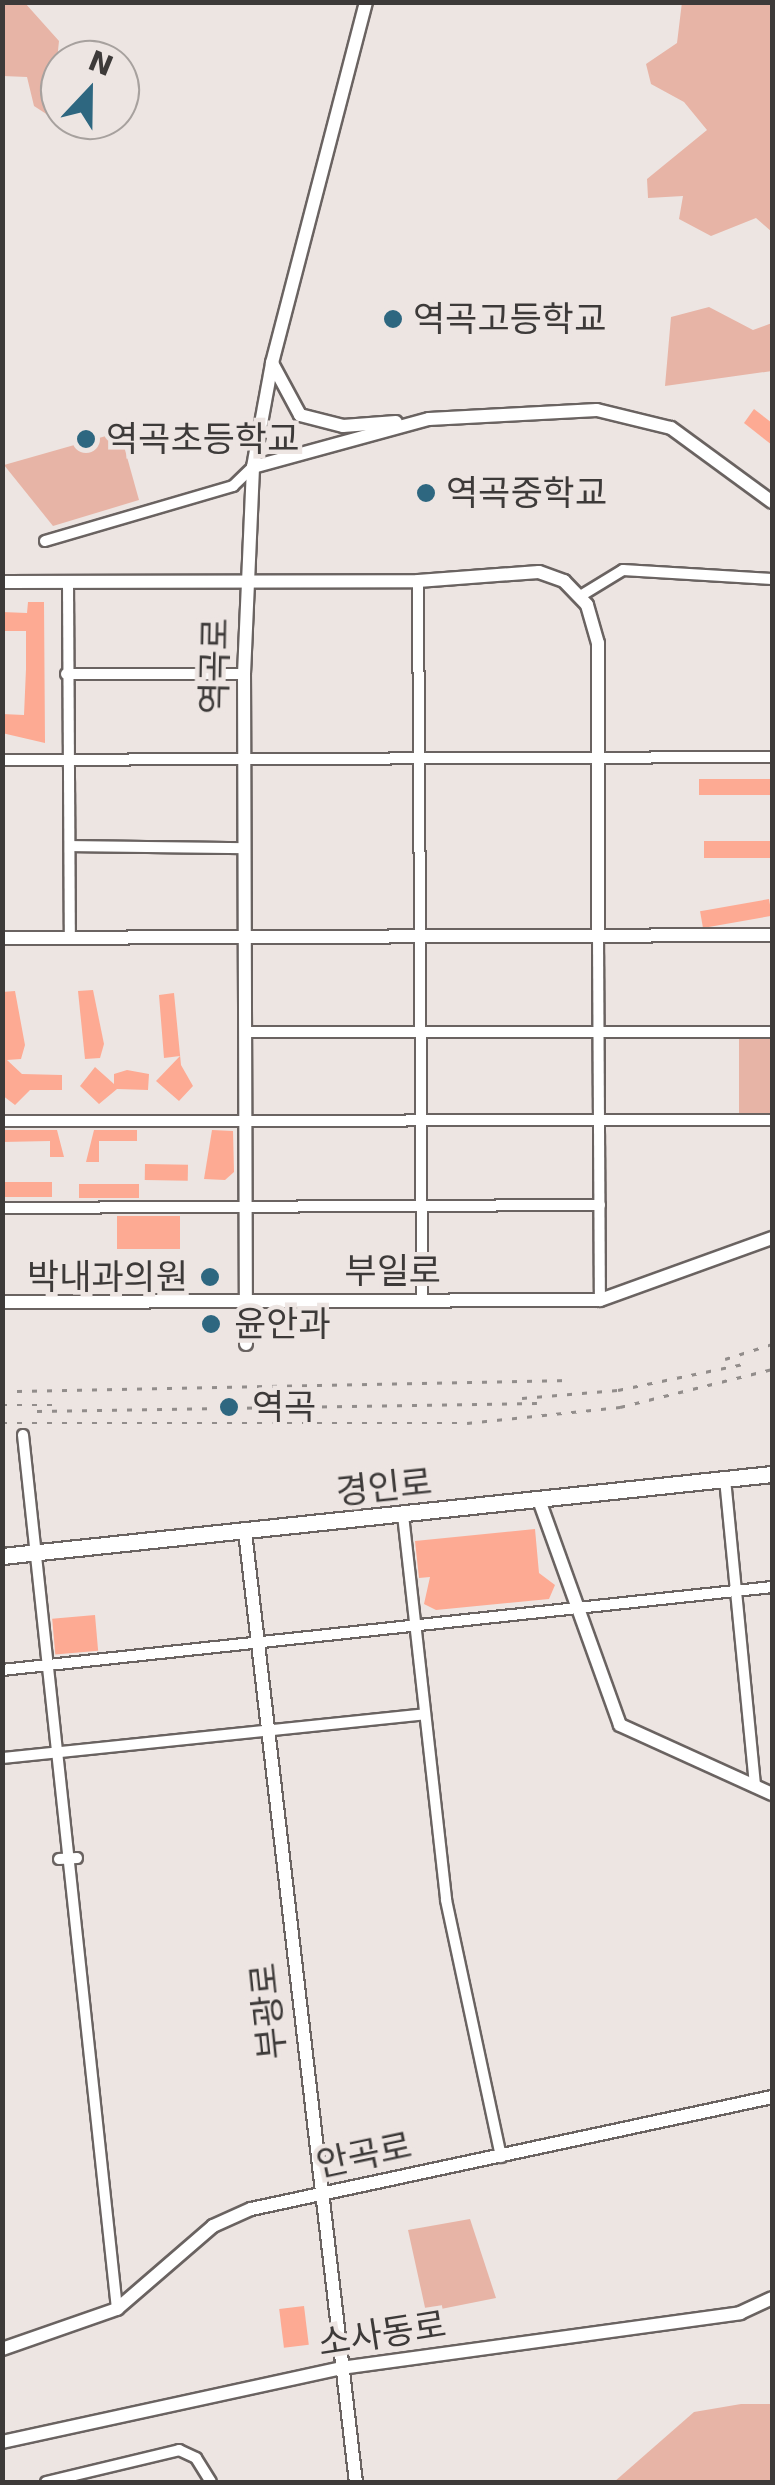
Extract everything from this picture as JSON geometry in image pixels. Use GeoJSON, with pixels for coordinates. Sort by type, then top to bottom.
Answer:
{"type":"FeatureCollection","features":[{"type":"Feature","properties":{"kind":"main road","name":"경인로"},"geometry":{"type":"LineString","coordinates":[[2,1556],[772,1474]]}},
{"type":"Feature","properties":{"kind":"street","name":"역곡로"},"geometry":{"type":"LineString","coordinates":[[246,1344],[244,674],[253,467],[272,363],[366,2]]}},
{"type":"Feature","properties":{"kind":"street"},"geometry":{"type":"LineString","coordinates":[[272,363],[290,405],[314,422],[631,412],[671,428],[772,502]]}},
{"type":"Feature","properties":{"kind":"street"},"geometry":{"type":"LineString","coordinates":[[46,541],[233,486],[253,467],[429,419]]}},
{"type":"Feature","properties":{"kind":"street"},"geometry":{"type":"LineString","coordinates":[[582,595],[623,570],[772,579]]}},
{"type":"Feature","properties":{"kind":"street"},"geometry":{"type":"LineString","coordinates":[[2,582],[418,581],[539,572],[582,595],[598,643],[600,1300]]}},
{"type":"Feature","properties":{"kind":"street"},"geometry":{"type":"LineString","coordinates":[[418,581],[422,759],[422,1302]]}},
{"type":"Feature","properties":{"kind":"street"},"geometry":{"type":"LineString","coordinates":[[68,583],[70,938]]}},
{"type":"Feature","properties":{"kind":"street"},"geometry":{"type":"LineString","coordinates":[[66,674],[244,674]]}},
{"type":"Feature","properties":{"kind":"street"},"geometry":{"type":"LineString","coordinates":[[2,760],[772,757]]}},
{"type":"Feature","properties":{"kind":"street"},"geometry":{"type":"LineString","coordinates":[[70,846],[244,848]]}},
{"type":"Feature","properties":{"kind":"street"},"geometry":{"type":"LineString","coordinates":[[2,938],[772,935]]}},
{"type":"Feature","properties":{"kind":"street"},"geometry":{"type":"LineString","coordinates":[[245,1032],[772,1032]]}},
{"type":"Feature","properties":{"kind":"street"},"geometry":{"type":"LineString","coordinates":[[2,1121],[772,1120]]}},
{"type":"Feature","properties":{"kind":"street"},"geometry":{"type":"LineString","coordinates":[[2,1208],[600,1205]]}},
{"type":"Feature","properties":{"kind":"street","name":"부일로"},"geometry":{"type":"LineString","coordinates":[[2,1302],[600,1300],[772,1238]]}},
{"type":"Feature","properties":{"kind":"street"},"geometry":{"type":"LineString","coordinates":[[22,1435],[117,2309]]}},
{"type":"Feature","properties":{"kind":"street"},"geometry":{"type":"LineString","coordinates":[[725,1479],[755,1787]]}},
{"type":"Feature","properties":{"kind":"street"},"geometry":{"type":"LineString","coordinates":[[539,1500],[620,1725],[772,1794]]}},
{"type":"Feature","properties":{"kind":"street"},"geometry":{"type":"LineString","coordinates":[[403,1515],[446,1900],[500,2157]]}},
{"type":"Feature","properties":{"kind":"street","name":"부광로"},"geometry":{"type":"LineString","coordinates":[[245,1532],[317,2195],[356,2482]]}},
{"type":"Feature","properties":{"kind":"street"},"geometry":{"type":"LineString","coordinates":[[2,1670],[772,1588]]}},
{"type":"Feature","properties":{"kind":"street"},"geometry":{"type":"LineString","coordinates":[[2,1758],[425,1714]]}},
{"type":"Feature","properties":{"kind":"street","name":"안곡로"},"geometry":{"type":"LineString","coordinates":[[2,2349],[117,2309],[213,2226],[317,2195],[772,2097]]}},
{"type":"Feature","properties":{"kind":"street","name":"소사동로"},"geometry":{"type":"LineString","coordinates":[[2,2442],[341,2368],[740,2313],[772,2298]]}},
{"type":"Feature","properties":{"kind":"street"},"geometry":{"type":"LineString","coordinates":[[46,2482],[180,2450],[196,2458],[211,2482]]}},
{"type":"Feature","properties":{"kind":"shaded area"},"geometry":{"type":"Polygon","coordinates":[[[682,2],[772,3],[772,232],[756,218],[711,236],[679,219],[683,196],[648,198],[647,179],[707,130],[684,102],[651,84],[646,64],[677,43],[682,2]]]}},
{"type":"Feature","properties":{"kind":"shaded area"},"geometry":{"type":"Polygon","coordinates":[[[2,3],[25,3],[58,40],[40,40],[40,110],[34,106],[27,77],[3,76],[2,3]]]}},
{"type":"Feature","properties":{"kind":"shaded area"},"geometry":{"type":"Polygon","coordinates":[[[709,307],[753,330],[772,323],[772,371],[665,386],[671,317],[709,307]]]}},
{"type":"Feature","properties":{"kind":"shaded area"},"geometry":{"type":"Polygon","coordinates":[[[120,432],[139,500],[53,526],[4,465],[120,432]]]}},
{"type":"Feature","properties":{"kind":"shaded area"},"geometry":{"type":"Polygon","coordinates":[[[739,1032],[772,1032],[772,1120],[739,1120],[739,1032]]]}},
{"type":"Feature","properties":{"kind":"shaded area"},"geometry":{"type":"Polygon","coordinates":[[[470,2219],[496,2298],[426,2312],[408,2230],[470,2219]]]}},
{"type":"Feature","properties":{"kind":"shaded area"},"geometry":{"type":"Polygon","coordinates":[[[741,2404],[772,2404],[772,2482],[614,2482],[694,2412],[741,2404]]]}},
{"type":"Feature","properties":{"kind":"building"},"geometry":{"type":"Polygon","coordinates":[[[754,409],[772,423],[772,445],[744,423],[754,409]]]}},
{"type":"Feature","properties":{"kind":"building"},"geometry":{"type":"Polygon","coordinates":[[[28,602],[44,602],[45,743],[2,733],[2,714],[24,715],[26,631],[2,631],[2,612],[27,613],[28,602]]]}},
{"type":"Feature","properties":{"kind":"building"},"geometry":{"type":"Polygon","coordinates":[[[699,779],[772,779],[772,795],[699,795],[699,779]]]}},
{"type":"Feature","properties":{"kind":"building"},"geometry":{"type":"Polygon","coordinates":[[[704,841],[771,841],[771,858],[704,858],[704,841]]]}},
{"type":"Feature","properties":{"kind":"building"},"geometry":{"type":"Polygon","coordinates":[[[769,899],[772,916],[703,928],[700,911],[769,899]]]}},
{"type":"Feature","properties":{"kind":"building"},"geometry":{"type":"Polygon","coordinates":[[[93,990],[104,1044],[100,1058],[85,1059],[78,991],[93,990]]]}},
{"type":"Feature","properties":{"kind":"building"},"geometry":{"type":"Polygon","coordinates":[[[15,991],[25,1045],[21,1059],[7,1060],[22,1074],[62,1075],[62,1090],[30,1090],[15,1105],[2,1095],[2,992],[15,991]]]}},
{"type":"Feature","properties":{"kind":"building"},"geometry":{"type":"Polygon","coordinates":[[[174,993],[181,1065],[193,1086],[179,1101],[156,1081],[180,1056],[164,1058],[159,995],[174,993]]]}},
{"type":"Feature","properties":{"kind":"building"},"geometry":{"type":"Polygon","coordinates":[[[95,1067],[114,1084],[114,1074],[127,1070],[149,1074],[148,1090],[117,1089],[99,1104],[80,1086],[95,1067]]]}},
{"type":"Feature","properties":{"kind":"building"},"geometry":{"type":"Polygon","coordinates":[[[2,1130],[57,1130],[64,1157],[50,1157],[50,1141],[2,1142],[2,1130]]]}},
{"type":"Feature","properties":{"kind":"building"},"geometry":{"type":"Polygon","coordinates":[[[94,1130],[137,1130],[137,1141],[99,1141],[99,1162],[86,1162],[94,1130]]]}},
{"type":"Feature","properties":{"kind":"building"},"geometry":{"type":"Polygon","coordinates":[[[212,1130],[233,1131],[234,1172],[225,1180],[204,1179],[212,1130]]]}},
{"type":"Feature","properties":{"kind":"building"},"geometry":{"type":"Polygon","coordinates":[[[145,1164],[188,1165],[188,1181],[145,1180],[145,1164]]]}},
{"type":"Feature","properties":{"kind":"building"},"geometry":{"type":"Polygon","coordinates":[[[4,1182],[52,1182],[52,1197],[4,1197],[4,1182]]]}},
{"type":"Feature","properties":{"kind":"building"},"geometry":{"type":"Polygon","coordinates":[[[79,1184],[139,1184],[139,1198],[79,1198],[79,1184]]]}},
{"type":"Feature","properties":{"kind":"building"},"geometry":{"type":"Polygon","coordinates":[[[117,1216],[180,1216],[180,1249],[117,1249],[117,1216]]]}},
{"type":"Feature","properties":{"kind":"building"},"geometry":{"type":"Polygon","coordinates":[[[535,1529],[539,1573],[555,1585],[549,1599],[436,1610],[424,1604],[430,1577],[419,1578],[415,1541],[535,1529]]]}},
{"type":"Feature","properties":{"kind":"building"},"geometry":{"type":"Polygon","coordinates":[[[95,1615],[98,1651],[55,1655],[52,1619],[95,1615]]]}},
{"type":"Feature","properties":{"kind":"building"},"geometry":{"type":"Polygon","coordinates":[[[304,2306],[309,2345],[284,2348],[279,2309],[304,2306]]]}},
{"type":"Feature","properties":{"kind":"railway"},"geometry":{"type":"LineString","coordinates":[[725,1359],[772,1344]]}},
{"type":"Feature","properties":{"kind":"railway"},"geometry":{"type":"LineString","coordinates":[[522,1398],[618,1390],[744,1364]]}},
{"type":"Feature","properties":{"kind":"railway"},"geometry":{"type":"LineString","coordinates":[[2,1423],[467,1423],[620,1407],[772,1369]]}},
{"type":"Feature","properties":{"kind":"railway"},"geometry":{"type":"LineString","coordinates":[[17,1391],[571,1380]]}},
{"type":"Feature","properties":{"kind":"railway"},"geometry":{"type":"LineString","coordinates":[[37,1411],[537,1403]]}},
{"type":"Feature","properties":{"kind":"railway"},"geometry":{"type":"LineString","coordinates":[[2,1405],[52,1405]]}},
{"type":"Feature","properties":{"kind":"place","name":"역곡고등학교"},"geometry":{"type":"Point","coordinates":[393,319]}},
{"type":"Feature","properties":{"kind":"place","name":"역곡초등학교"},"geometry":{"type":"Point","coordinates":[86,439]}},
{"type":"Feature","properties":{"kind":"place","name":"역곡중학교"},"geometry":{"type":"Point","coordinates":[426,493]}},
{"type":"Feature","properties":{"kind":"place","name":"박내과의원"},"geometry":{"type":"Point","coordinates":[210,1277]}},
{"type":"Feature","properties":{"kind":"place","name":"윤안과"},"geometry":{"type":"Point","coordinates":[211,1324]}},
{"type":"Feature","properties":{"kind":"place","name":"역곡"},"geometry":{"type":"Point","coordinates":[229,1407]}}]}
